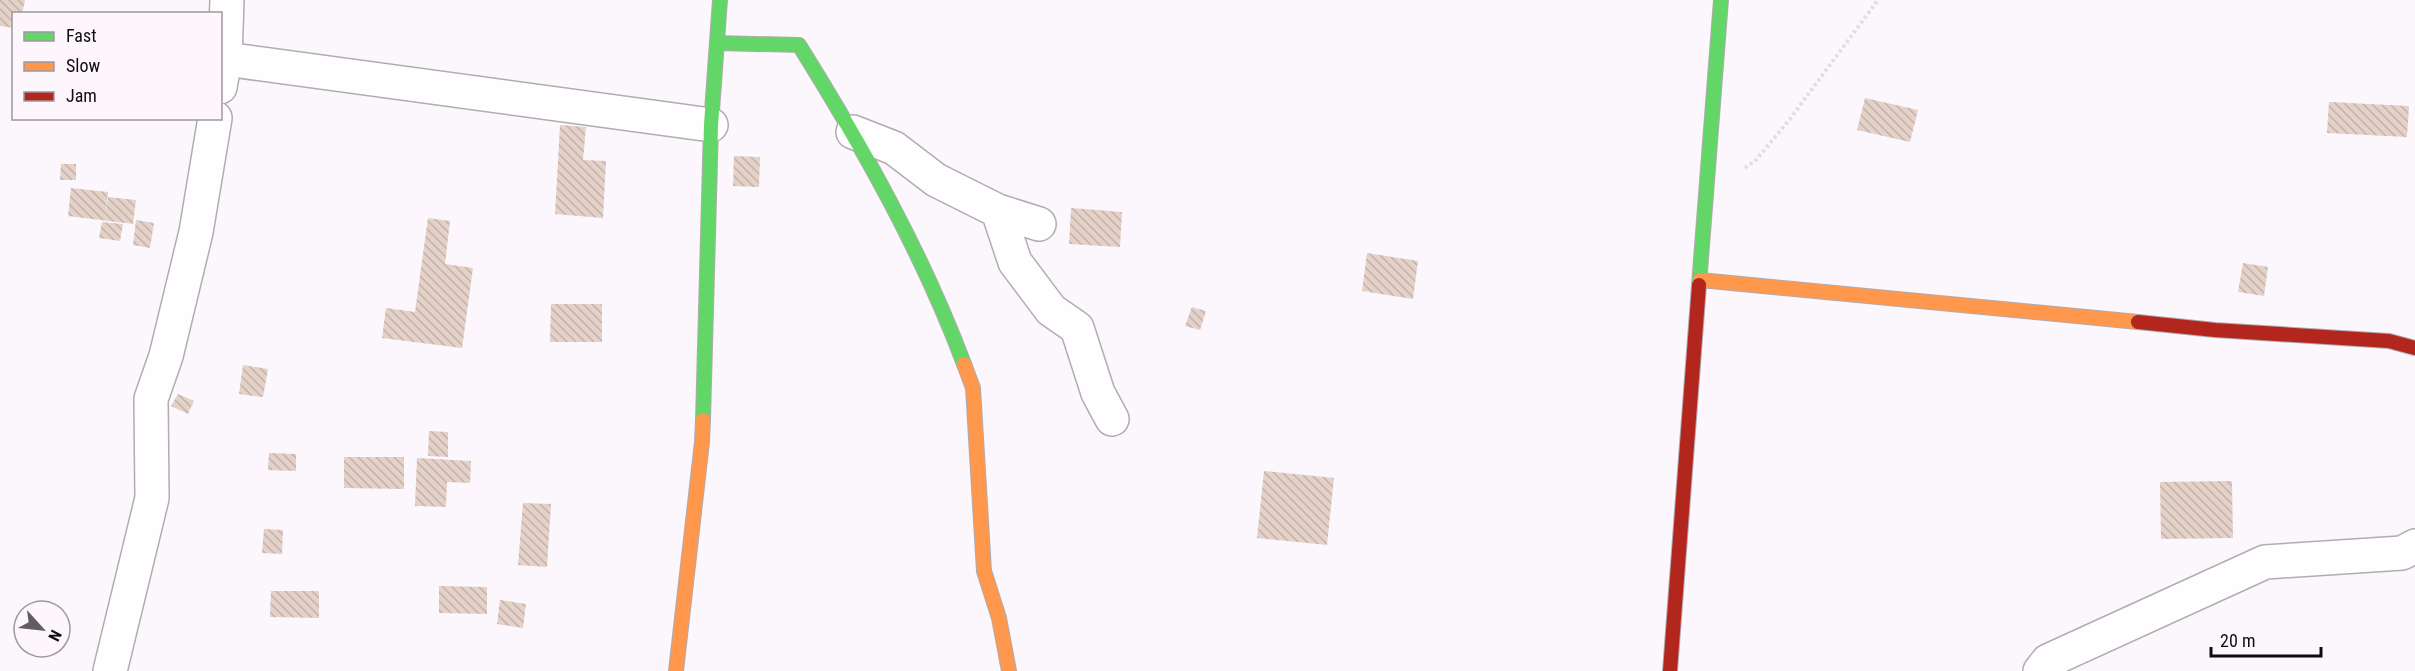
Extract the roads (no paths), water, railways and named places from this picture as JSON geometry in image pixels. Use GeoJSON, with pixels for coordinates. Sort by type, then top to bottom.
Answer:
{"type":"FeatureCollection","features":[{"type":"Feature","properties":{"kind":"street"},"geometry":{"type":"LineString","coordinates":[[227,0],[223,73],[711,124]]}},
{"type":"Feature","properties":{"kind":"street"},"geometry":{"type":"LineString","coordinates":[[676,671],[702,442],[711,124],[720,0]]}},
{"type":"Feature","properties":{"kind":"street"},"geometry":{"type":"LineString","coordinates":[[1670,671],[1721,0]]}},
{"type":"Feature","properties":{"kind":"street"},"geometry":{"type":"LineString","coordinates":[[717,43],[799,45],[853,132],[944,310],[973,388],[984,571],[999,618],[1009,671]]}},
{"type":"Feature","properties":{"kind":"street"},"geometry":{"type":"LineString","coordinates":[[110,671],[152,498],[151,399],[166,356],[196,232],[215,120]]}},
{"type":"Feature","properties":{"kind":"street"},"geometry":{"type":"LineString","coordinates":[[853,132],[894,148],[936,180],[998,211],[1039,224]]}},
{"type":"Feature","properties":{"kind":"street"},"geometry":{"type":"LineString","coordinates":[[998,211],[1015,262],[1051,310],[1077,328],[1098,393],[1112,419]]}},
{"type":"Feature","properties":{"kind":"street"},"geometry":{"type":"LineString","coordinates":[[1700,279],[2215,330],[2388,341],[2415,348]]}},
{"type":"Feature","properties":{"kind":"street"},"geometry":{"type":"LineString","coordinates":[[2040,671],[2048,661],[2265,562],[2402,553],[2415,546]]}}]}
